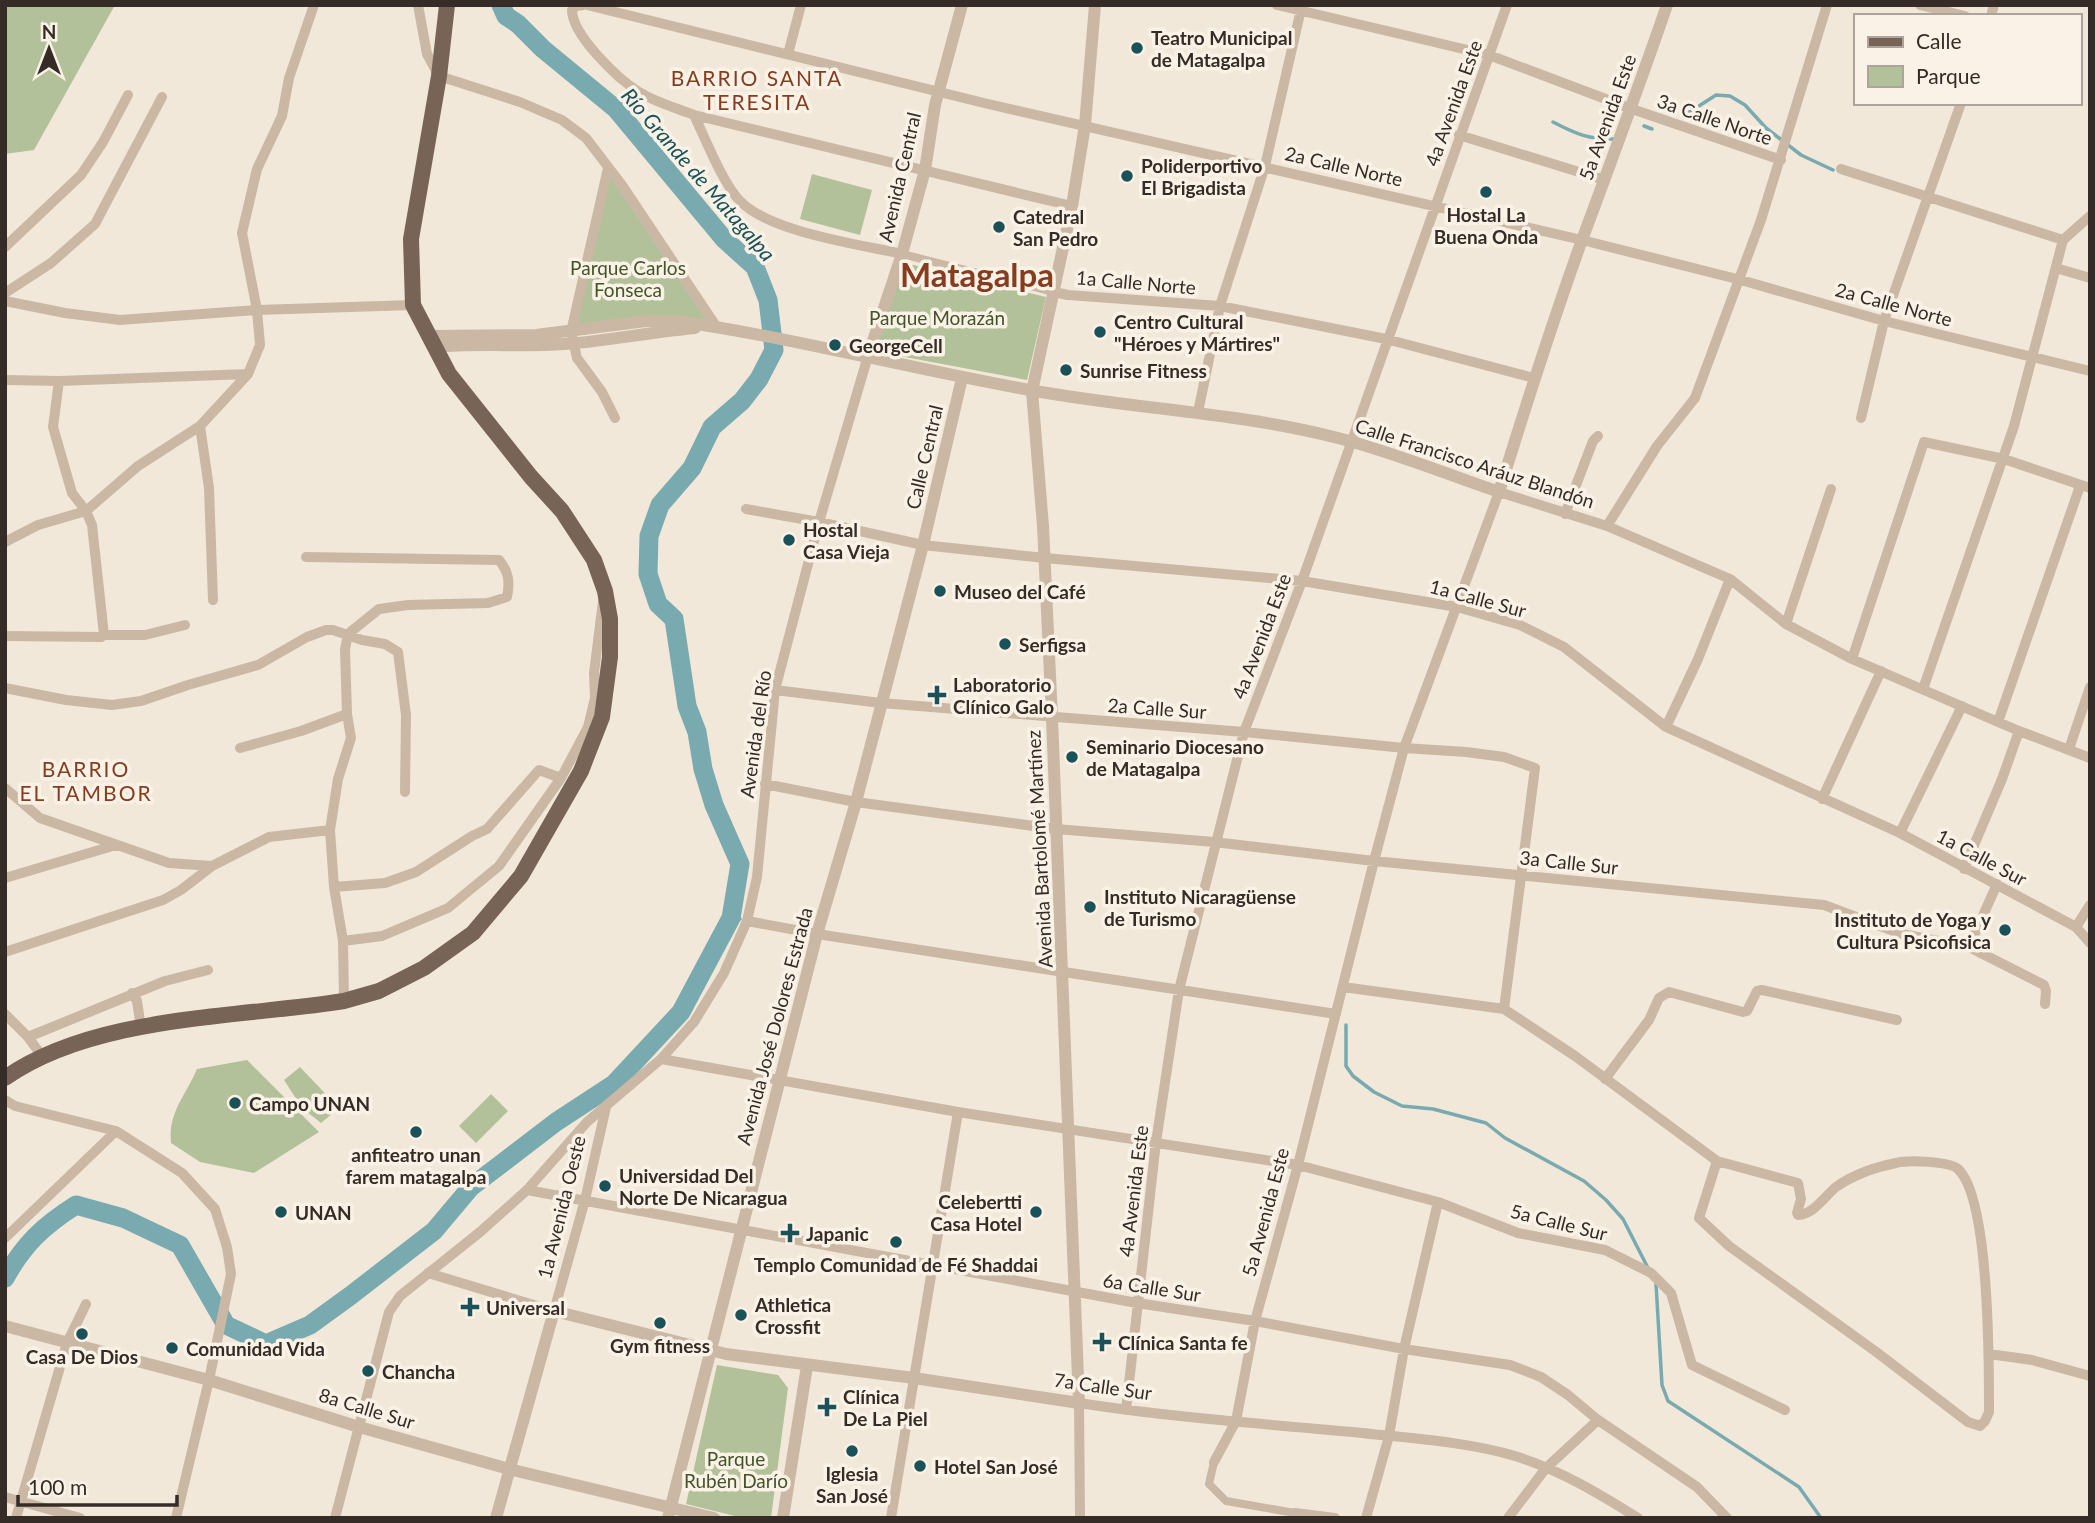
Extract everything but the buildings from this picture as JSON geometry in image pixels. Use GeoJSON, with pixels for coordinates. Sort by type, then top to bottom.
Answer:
{"type":"FeatureCollection","features":[{"type":"Feature","properties":{"kind":"main road"},"geometry":{"type":"LineString","coordinates":[[5,1077],[42,1056],[78,1041],[141,1028],[344,1001],[379,991],[425,968],[473,933],[521,876],[581,771],[602,717],[610,657],[610,619],[605,592],[594,560],[562,511],[455,383],[413,305],[411,239],[439,76],[447,5]]}},
{"type":"Feature","properties":{"kind":"street"},"geometry":{"type":"LineString","coordinates":[[5,542],[38,525],[86,511],[138,466],[200,426],[248,374],[260,345],[257,310],[242,233],[257,169],[282,116],[289,78],[314,5]]}},
{"type":"Feature","properties":{"kind":"street"},"geometry":{"type":"LineString","coordinates":[[418,5],[427,54],[439,76],[520,102],[562,120],[586,138],[622,185],[716,326],[571,338],[457,334],[431,341]]}},
{"type":"Feature","properties":{"kind":"street"},"geometry":{"type":"LineString","coordinates":[[789,54],[802,5]]}},
{"type":"Feature","properties":{"kind":"street","name":"Avenida Central"},"geometry":{"type":"LineString","coordinates":[[868,356],[902,254],[925,170],[939,92],[962,5]]}},
{"type":"Feature","properties":{"kind":"street","name":"Avenida Bartolomé Martínez"},"geometry":{"type":"LineString","coordinates":[[1079,1403],[1045,558],[1032,391],[1072,206],[1085,125],[1095,5]]}},
{"type":"Feature","properties":{"kind":"street","name":"3a Calle Norte"},"geometry":{"type":"LineString","coordinates":[[1277,5],[1302,8],[1489,55],[1632,109],[1784,150]]}},
{"type":"Feature","properties":{"kind":"street","name":"4a Avenida Este"},"geometry":{"type":"LineString","coordinates":[[1137,1303],[1156,1142],[1179,990],[1214,842],[1244,732],[1302,581],[1507,5]]}},
{"type":"Feature","properties":{"kind":"street","name":"5a Avenida Este"},"geometry":{"type":"LineString","coordinates":[[1214,1462],[1236,1421],[1255,1321],[1298,1164],[1404,748],[1499,492],[1534,378],[1667,5]]}},
{"type":"Feature","properties":{"kind":"street"},"geometry":{"type":"LineString","coordinates":[[1607,526],[1657,446],[1695,398],[1741,280],[1784,150],[1827,5]]}},
{"type":"Feature","properties":{"kind":"street"},"geometry":{"type":"LineString","coordinates":[[1920,5],[1957,14]]}},
{"type":"Feature","properties":{"kind":"street"},"geometry":{"type":"LineString","coordinates":[[581,7],[572,18],[578,30],[609,67],[639,93],[694,116],[1072,206]]}},
{"type":"Feature","properties":{"kind":"street","name":"2a Calle Norte"},"geometry":{"type":"LineString","coordinates":[[581,7],[1582,240],[1741,280],[1884,321],[2090,371]]}},
{"type":"Feature","properties":{"kind":"street"},"geometry":{"type":"LineString","coordinates":[[1198,412],[1220,306],[1265,166],[1302,8]]}},
{"type":"Feature","properties":{"kind":"street"},"geometry":{"type":"LineString","coordinates":[[5,247],[80,175],[103,142],[128,95]]}},
{"type":"Feature","properties":{"kind":"street"},"geometry":{"type":"LineString","coordinates":[[5,293],[51,263],[95,225],[162,97]]}},
{"type":"Feature","properties":{"kind":"street"},"geometry":{"type":"LineString","coordinates":[[1861,418],[1884,321],[1960,105]]}},
{"type":"Feature","properties":{"kind":"street","name":"1a Calle Norte"},"geometry":{"type":"LineString","coordinates":[[694,116],[716,163],[740,201],[772,222],[1068,295],[1220,306],[1386,339],[1534,378]]}},
{"type":"Feature","properties":{"kind":"street"},"geometry":{"type":"LineString","coordinates":[[1459,135],[1605,180]]}},
{"type":"Feature","properties":{"kind":"street"},"geometry":{"type":"LineString","coordinates":[[608,168],[571,338],[577,358],[602,392],[615,418]]}},
{"type":"Feature","properties":{"kind":"street"},"geometry":{"type":"LineString","coordinates":[[1840,169],[2063,240]]}},
{"type":"Feature","properties":{"kind":"street"},"geometry":{"type":"LineString","coordinates":[[1923,689],[2004,459],[2063,240],[2090,216]]}},
{"type":"Feature","properties":{"kind":"street"},"geometry":{"type":"LineString","coordinates":[[2056,268],[2090,278]]}},
{"type":"Feature","properties":{"kind":"street"},"geometry":{"type":"LineString","coordinates":[[5,301],[120,320],[257,310],[413,305]]}},
{"type":"Feature","properties":{"kind":"street","name":"Calle Francisco Aráuz Blandón"},"geometry":{"type":"LineString","coordinates":[[716,326],[1032,391],[1121,405],[1198,412],[1350,441],[1607,526],[1730,579],[1786,624],[1852,659],[2019,731],[2090,758]]}},
{"type":"Feature","properties":{"kind":"street","name":"Avenida del Río"},"geometry":{"type":"LineString","coordinates":[[527,1189],[587,1122],[661,1059],[694,1022],[724,973],[747,921],[757,877],[775,690],[819,522],[868,356]]}},
{"type":"Feature","properties":{"kind":"street"},"geometry":{"type":"LineString","coordinates":[[5,380],[60,381],[248,374]]}},
{"type":"Feature","properties":{"kind":"street","name":"Calle Central"},"geometry":{"type":"LineString","coordinates":[[923,545],[962,377]]}},
{"type":"Feature","properties":{"kind":"street"},"geometry":{"type":"LineString","coordinates":[[60,381],[52,427],[72,493],[86,511],[92,525],[104,635]]}},
{"type":"Feature","properties":{"kind":"street"},"geometry":{"type":"LineString","coordinates":[[200,426],[209,488],[213,600]]}},
{"type":"Feature","properties":{"kind":"street"},"geometry":{"type":"LineString","coordinates":[[1565,514],[1593,441],[1598,436]]}},
{"type":"Feature","properties":{"kind":"street"},"geometry":{"type":"LineString","coordinates":[[1852,659],[1924,442],[2004,459],[2085,487],[1998,722]]}},
{"type":"Feature","properties":{"kind":"street"},"geometry":{"type":"LineString","coordinates":[[1786,624],[1831,489]]}},
{"type":"Feature","properties":{"kind":"street","name":"1a Calle Sur"},"geometry":{"type":"LineString","coordinates":[[746,509],[923,545],[1302,581],[1457,607],[1520,625],[1564,647],[1666,727],[1900,833],[2076,927],[2090,943]]}},
{"type":"Feature","properties":{"kind":"street","name":"Avenida José Dolores Estrada"},"geometry":{"type":"LineString","coordinates":[[669,1512],[817,934],[856,802],[923,545]]}},
{"type":"Feature","properties":{"kind":"street"},"geometry":{"type":"LineString","coordinates":[[306,557],[499,560],[506,569],[509,584],[507,597],[488,603],[408,604],[379,609],[348,634],[345,649],[347,714],[351,737],[338,779],[330,830],[334,887],[343,941],[344,1001]]}},
{"type":"Feature","properties":{"kind":"street"},"geometry":{"type":"LineString","coordinates":[[1666,727],[1698,659],[1730,579]]}},
{"type":"Feature","properties":{"kind":"street"},"geometry":{"type":"LineString","coordinates":[[343,941],[382,936],[448,908],[499,866],[561,778],[588,727],[595,698],[596,644],[605,592]]}},
{"type":"Feature","properties":{"kind":"street"},"geometry":{"type":"LineString","coordinates":[[5,635],[145,635],[185,625]]}},
{"type":"Feature","properties":{"kind":"street"},"geometry":{"type":"LineString","coordinates":[[5,688],[65,700],[112,705],[141,701],[258,665],[307,637],[326,630],[348,634],[362,640],[385,644],[397,652],[406,715],[405,792]]}},
{"type":"Feature","properties":{"kind":"street"},"geometry":{"type":"LineString","coordinates":[[1822,799],[1881,671]]}},
{"type":"Feature","properties":{"kind":"street"},"geometry":{"type":"LineString","coordinates":[[2069,749],[2090,688]]}},
{"type":"Feature","properties":{"kind":"street","name":"2a Calle Sur"},"geometry":{"type":"LineString","coordinates":[[775,690],[881,703],[1244,732],[1504,757],[1535,768],[1522,875]]}},
{"type":"Feature","properties":{"kind":"street"},"geometry":{"type":"LineString","coordinates":[[1900,833],[1962,706]]}},
{"type":"Feature","properties":{"kind":"street"},"geometry":{"type":"LineString","coordinates":[[240,748],[301,731],[347,714]]}},
{"type":"Feature","properties":{"kind":"street"},"geometry":{"type":"LineString","coordinates":[[1964,869],[2019,731]]}},
{"type":"Feature","properties":{"kind":"street"},"geometry":{"type":"LineString","coordinates":[[334,887],[385,883],[416,872],[487,829],[539,770],[561,778]]}},
{"type":"Feature","properties":{"kind":"street","name":"3a Calle Sur"},"geometry":{"type":"LineString","coordinates":[[765,784],[856,802],[1056,829],[1214,842],[1374,861],[1824,905],[1902,934],[1969,947],[2044,985],[2045,1004]]}},
{"type":"Feature","properties":{"kind":"street"},"geometry":{"type":"LineString","coordinates":[[7,793],[40,818],[169,863],[212,866]]}},
{"type":"Feature","properties":{"kind":"street"},"geometry":{"type":"LineString","coordinates":[[5,952],[163,900],[212,866],[269,837],[330,830]]}},
{"type":"Feature","properties":{"kind":"street"},"geometry":{"type":"LineString","coordinates":[[5,878],[116,845]]}},
{"type":"Feature","properties":{"kind":"street"},"geometry":{"type":"LineString","coordinates":[[1504,1009],[1522,875]]}},
{"type":"Feature","properties":{"kind":"street"},"geometry":{"type":"LineString","coordinates":[[1969,947],[1997,884]]}},
{"type":"Feature","properties":{"kind":"street"},"geometry":{"type":"LineString","coordinates":[[2076,927],[2090,905]]}},
{"type":"Feature","properties":{"kind":"street"},"geometry":{"type":"LineString","coordinates":[[747,921],[1336,1014]]}},
{"type":"Feature","properties":{"kind":"street"},"geometry":{"type":"LineString","coordinates":[[28,1037],[132,993],[208,970]]}},
{"type":"Feature","properties":{"kind":"street"},"geometry":{"type":"LineString","coordinates":[[1343,986],[1504,1009],[1576,1056],[1717,1161],[1798,1183],[1801,1189],[1798,1216],[1809,1212],[1838,1186],[1866,1172],[1898,1162],[1945,1164],[1958,1168],[1974,1203],[1980,1234],[1989,1354],[1989,1412],[1985,1421],[1980,1426],[1973,1425],[1729,1246],[1699,1218],[1717,1161]]}},
{"type":"Feature","properties":{"kind":"street"},"geometry":{"type":"LineString","coordinates":[[1605,1079],[1649,1020],[1659,998],[1669,992],[1743,1012],[1747,1011],[1757,991],[1762,990],[1896,1020]]}},
{"type":"Feature","properties":{"kind":"street"},"geometry":{"type":"LineString","coordinates":[[132,993],[137,1001],[141,1028]]}},
{"type":"Feature","properties":{"kind":"street"},"geometry":{"type":"LineString","coordinates":[[5,1014],[42,1056]]}},
{"type":"Feature","properties":{"kind":"street","name":"5a Calle Sur"},"geometry":{"type":"LineString","coordinates":[[661,1059],[958,1112],[1298,1164],[1438,1202],[1518,1233],[1605,1250],[1651,1273],[1671,1293],[1692,1365],[1785,1410]]}},
{"type":"Feature","properties":{"kind":"street"},"geometry":{"type":"LineString","coordinates":[[5,1100],[15,1106],[116,1131],[182,1173],[215,1209],[227,1247],[230,1274],[209,1380],[176,1518]]}},
{"type":"Feature","properties":{"kind":"street","name":"1a Avenida Oeste"},"geometry":{"type":"LineString","coordinates":[[496,1518],[585,1200],[606,1107]]}},
{"type":"Feature","properties":{"kind":"street"},"geometry":{"type":"LineString","coordinates":[[891,1518],[958,1112]]}},
{"type":"Feature","properties":{"kind":"street"},"geometry":{"type":"LineString","coordinates":[[5,1238],[116,1131]]}},
{"type":"Feature","properties":{"kind":"street"},"geometry":{"type":"LineString","coordinates":[[335,1518],[389,1312],[400,1296],[480,1232],[527,1189]]}},
{"type":"Feature","properties":{"kind":"street","name":"6a Calle Sur"},"geometry":{"type":"LineString","coordinates":[[527,1189],[1137,1303],[1510,1365],[1541,1377],[1697,1488],[1727,1518]]}},
{"type":"Feature","properties":{"kind":"street"},"geometry":{"type":"LineString","coordinates":[[1366,1518],[1389,1436],[1404,1349],[1438,1202]]}},
{"type":"Feature","properties":{"kind":"street"},"geometry":{"type":"LineString","coordinates":[[428,1273],[554,1311]]}},
{"type":"Feature","properties":{"kind":"street"},"geometry":{"type":"LineString","coordinates":[[1126,1410],[1137,1303]]}},
{"type":"Feature","properties":{"kind":"street"},"geometry":{"type":"LineString","coordinates":[[16,1518],[67,1343],[86,1304]]}},
{"type":"Feature","properties":{"kind":"street","name":"7a Calle Sur"},"geometry":{"type":"LineString","coordinates":[[554,1311],[712,1352],[914,1378],[1126,1410],[1389,1436],[1492,1450],[1583,1484],[1638,1518]]}},
{"type":"Feature","properties":{"kind":"street","name":"8a Calle Sur"},"geometry":{"type":"LineString","coordinates":[[7,1324],[67,1343],[209,1380],[359,1427],[509,1469],[669,1512],[714,1518]]}},
{"type":"Feature","properties":{"kind":"street"},"geometry":{"type":"LineString","coordinates":[[1989,1354],[2032,1360],[2090,1376]]}},
{"type":"Feature","properties":{"kind":"street"},"geometry":{"type":"LineString","coordinates":[[783,1518],[807,1366]]}},
{"type":"Feature","properties":{"kind":"street"},"geometry":{"type":"LineString","coordinates":[[1079,1403],[1080,1518]]}},
{"type":"Feature","properties":{"kind":"street"},"geometry":{"type":"LineString","coordinates":[[1508,1518],[1546,1468],[1598,1420]]}},
{"type":"Feature","properties":{"kind":"street"},"geometry":{"type":"LineString","coordinates":[[1214,1462],[1209,1484],[1226,1501],[1294,1515],[1335,1518]]}},
{"type":"Feature","properties":{"kind":"street"},"geometry":{"type":"LineString","coordinates":[[5,1497],[80,1518]]}},
{"type":"Feature","properties":{"kind":"green space"},"geometry":{"type":"Polygon","coordinates":[[[5,5],[115,5],[34,150],[5,154],[5,5]]]}},
{"type":"Feature","properties":{"kind":"green space","name":"Parque Carlos Fonseca"},"geometry":{"type":"Polygon","coordinates":[[[608,168],[716,326],[677,321],[571,332],[608,168]]]}},
{"type":"Feature","properties":{"kind":"green space"},"geometry":{"type":"Polygon","coordinates":[[[812,174],[872,190],[860,235],[800,219],[812,174]]]}},
{"type":"Feature","properties":{"kind":"green space","name":"Parque Morazán"},"geometry":{"type":"Polygon","coordinates":[[[905,263],[1046,297],[1027,380],[873,351],[905,263]]]}},
{"type":"Feature","properties":{"kind":"green space","name":"Campo UNAN"},"geometry":{"type":"Polygon","coordinates":[[[247,1060],[319,1132],[254,1173],[200,1162],[171,1143],[175,1113],[197,1069],[247,1060]]]}},
{"type":"Feature","properties":{"kind":"green space"},"geometry":{"type":"Polygon","coordinates":[[[300,1067],[339,1108],[321,1123],[302,1108],[284,1080],[300,1067]]]}},
{"type":"Feature","properties":{"kind":"green space"},"geometry":{"type":"Polygon","coordinates":[[[491,1094],[508,1111],[476,1143],[459,1126],[491,1094]]]}},
{"type":"Feature","properties":{"kind":"green space","name":"Parque Rubén Darío"},"geometry":{"type":"Polygon","coordinates":[[[717,1365],[778,1375],[788,1388],[771,1518],[743,1518],[686,1504],[717,1365]]]}},
{"type":"Feature","properties":{"kind":"waterway","name":"Río Grande de Matagalpa"},"geometry":{"type":"LineString","coordinates":[[5,1278],[19,1255],[35,1237],[76,1205],[123,1218],[180,1245],[226,1325],[266,1344],[310,1325],[434,1231],[471,1187],[556,1122],[614,1084],[681,1012],[731,918],[740,864],[714,805],[703,769],[697,732],[687,706],[674,619],[658,604],[648,574],[649,536],[660,505],[692,468],[712,427],[742,401],[759,379],[774,350],[768,300],[755,267],[724,239],[616,109],[506,16],[501,5]]}},
{"type":"Feature","properties":{"kind":"waterway"},"geometry":{"type":"LineString","coordinates":[[1685,115],[1716,95],[1730,96],[1745,105],[1766,128],[1801,155],[1833,170]]}},
{"type":"Feature","properties":{"kind":"waterway"},"geometry":{"type":"LineString","coordinates":[[1553,122],[1583,135],[1616,139]]}},
{"type":"Feature","properties":{"kind":"waterway"},"geometry":{"type":"LineString","coordinates":[[1644,126],[1652,129]]}},
{"type":"Feature","properties":{"kind":"waterway"},"geometry":{"type":"LineString","coordinates":[[731,918],[740,919]]}},
{"type":"Feature","properties":{"kind":"waterway"},"geometry":{"type":"LineString","coordinates":[[1346,1025],[1346,1066],[1353,1076],[1374,1092],[1402,1106],[1433,1109],[1486,1123],[1505,1138],[1584,1181],[1623,1219],[1648,1268]]}},
{"type":"Feature","properties":{"kind":"waterway"},"geometry":{"type":"LineString","coordinates":[[1656,1284],[1662,1385],[1668,1401],[1799,1487],[1821,1518]]}},
{"type":"Feature","properties":{"kind":"place","name":"Teatro Municipal de Matagalpa"},"geometry":{"type":"Point","coordinates":[1137,48]}},
{"type":"Feature","properties":{"kind":"place","name":"Poliderportivo El Brigadista"},"geometry":{"type":"Point","coordinates":[1127,176]}},
{"type":"Feature","properties":{"kind":"place","name":"Hostal La Buena Onda"},"geometry":{"type":"Point","coordinates":[1486,192]}},
{"type":"Feature","properties":{"kind":"place","name":"Catedral San Pedro"},"geometry":{"type":"Point","coordinates":[999,227]}},
{"type":"Feature","properties":{"kind":"place","name":"Centro Cultural \"Héroes y Mártires\""},"geometry":{"type":"Point","coordinates":[1100,332]}},
{"type":"Feature","properties":{"kind":"place","name":"GeorgeCell"},"geometry":{"type":"Point","coordinates":[835,345]}},
{"type":"Feature","properties":{"kind":"place","name":"Sunrise Fitness"},"geometry":{"type":"Point","coordinates":[1066,370]}},
{"type":"Feature","properties":{"kind":"place","name":"Hostal Casa Vieja"},"geometry":{"type":"Point","coordinates":[789,540]}},
{"type":"Feature","properties":{"kind":"place","name":"Museo del Café"},"geometry":{"type":"Point","coordinates":[940,591]}},
{"type":"Feature","properties":{"kind":"place","name":"Serfigsa"},"geometry":{"type":"Point","coordinates":[1005,644]}},
{"type":"Feature","properties":{"kind":"place","name":"Laboratorio Clínico Galo"},"geometry":{"type":"Point","coordinates":[937,695]}},
{"type":"Feature","properties":{"kind":"place","name":"Seminario Diocesano de Matagalpa"},"geometry":{"type":"Point","coordinates":[1072,757]}},
{"type":"Feature","properties":{"kind":"place","name":"Instituto Nicaragüense de Turismo"},"geometry":{"type":"Point","coordinates":[1090,907]}},
{"type":"Feature","properties":{"kind":"place","name":"Instituto de Yoga y Cultura Psicofisica"},"geometry":{"type":"Point","coordinates":[2005,930]}},
{"type":"Feature","properties":{"kind":"place","name":"Campo UNAN"},"geometry":{"type":"Point","coordinates":[235,1103]}},
{"type":"Feature","properties":{"kind":"place","name":"anfiteatro unan farem matagalpa"},"geometry":{"type":"Point","coordinates":[416,1132]}},
{"type":"Feature","properties":{"kind":"place","name":"Universidad Del Norte De Nicaragua"},"geometry":{"type":"Point","coordinates":[605,1186]}},
{"type":"Feature","properties":{"kind":"place","name":"UNAN"},"geometry":{"type":"Point","coordinates":[281,1212]}},
{"type":"Feature","properties":{"kind":"place","name":"Celebertti Casa Hotel"},"geometry":{"type":"Point","coordinates":[1036,1212]}},
{"type":"Feature","properties":{"kind":"place","name":"Japanic"},"geometry":{"type":"Point","coordinates":[790,1233]}},
{"type":"Feature","properties":{"kind":"place","name":"Templo Comunidad de Fé Shaddai"},"geometry":{"type":"Point","coordinates":[896,1242]}},
{"type":"Feature","properties":{"kind":"place","name":"Universal"},"geometry":{"type":"Point","coordinates":[470,1307]}},
{"type":"Feature","properties":{"kind":"place","name":"Athletica Crossfit"},"geometry":{"type":"Point","coordinates":[741,1315]}},
{"type":"Feature","properties":{"kind":"place","name":"Gym fitness"},"geometry":{"type":"Point","coordinates":[660,1323]}},
{"type":"Feature","properties":{"kind":"place","name":"Casa De Dios"},"geometry":{"type":"Point","coordinates":[82,1334]}},
{"type":"Feature","properties":{"kind":"place","name":"Clínica Santa fe"},"geometry":{"type":"Point","coordinates":[1102,1342]}},
{"type":"Feature","properties":{"kind":"place","name":"Comunidad Vida"},"geometry":{"type":"Point","coordinates":[172,1348]}},
{"type":"Feature","properties":{"kind":"place","name":"Chancha"},"geometry":{"type":"Point","coordinates":[368,1371]}},
{"type":"Feature","properties":{"kind":"place","name":"Clínica De La Piel"},"geometry":{"type":"Point","coordinates":[827,1407]}},
{"type":"Feature","properties":{"kind":"place","name":"Iglesia San José"},"geometry":{"type":"Point","coordinates":[852,1451]}},
{"type":"Feature","properties":{"kind":"place","name":"Hotel San José"},"geometry":{"type":"Point","coordinates":[920,1466]}},
{"type":"Feature","properties":{"kind":"district","name":"BARRIO SANTA TERESITA"},"geometry":{"type":"Point","coordinates":[757,89]}},
{"type":"Feature","properties":{"kind":"district","name":"Matagalpa"},"geometry":{"type":"Point","coordinates":[977,274]}},
{"type":"Feature","properties":{"kind":"district","name":"BARRIO EL TAMBOR"},"geometry":{"type":"Point","coordinates":[86,780]}}]}
